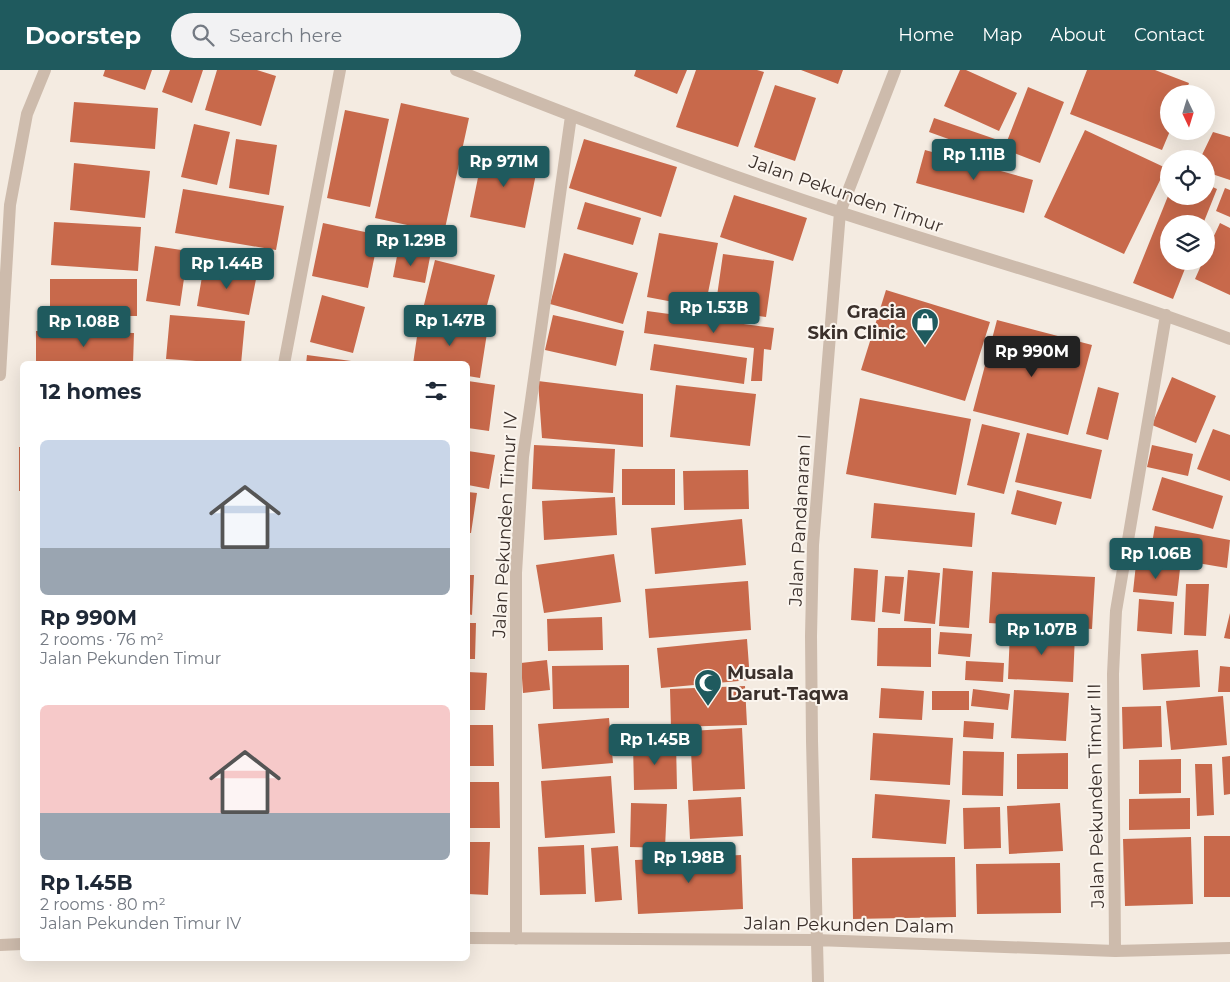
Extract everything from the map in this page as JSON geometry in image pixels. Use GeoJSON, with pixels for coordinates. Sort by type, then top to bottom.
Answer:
{"type":"FeatureCollection","features":[{"type":"Feature","properties":{"kind":"street"},"geometry":{"type":"LineString","coordinates":[[0,375],[10,205],[27,114],[46,70]]}},
{"type":"Feature","properties":{"kind":"street"},"geometry":{"type":"LineString","coordinates":[[285,361],[340,70]]}},
{"type":"Feature","properties":{"kind":"street","name":"Jalan Pekunden Timur"},"geometry":{"type":"LineString","coordinates":[[456,70],[570,116],[840,212],[1166,315],[1230,339]]}},
{"type":"Feature","properties":{"kind":"street","name":"Jalan Pandanaran I"},"geometry":{"type":"LineString","coordinates":[[818,982],[811,655],[813,545],[840,212],[895,70]]}},
{"type":"Feature","properties":{"kind":"street","name":"Jalan Pekunden Timur IV"},"geometry":{"type":"LineString","coordinates":[[516,939],[516,573],[522,457],[570,116]]}},
{"type":"Feature","properties":{"kind":"street","name":"Jalan Pekunden Timur III"},"geometry":{"type":"LineString","coordinates":[[1115,951],[1113,674],[1116,611],[1166,315]]}},
{"type":"Feature","properties":{"kind":"street","name":"Jalan Pekunden Dalam"},"geometry":{"type":"LineString","coordinates":[[470,938],[816,940],[1115,951],[1230,948]]}},
{"type":"Feature","properties":{"kind":"street"},"geometry":{"type":"LineString","coordinates":[[0,945],[20,944]]}},
{"type":"Feature","properties":{"kind":"building"},"geometry":{"type":"Polygon","coordinates":[[[105,70],[152,70],[145,90],[103,76],[105,70]]]}},
{"type":"Feature","properties":{"kind":"building"},"geometry":{"type":"Polygon","coordinates":[[[170,70],[203,70],[192,103],[162,92],[170,70]]]}},
{"type":"Feature","properties":{"kind":"building"},"geometry":{"type":"Polygon","coordinates":[[[217,70],[257,70],[276,76],[261,126],[205,110],[217,70]]]}},
{"type":"Feature","properties":{"kind":"building"},"geometry":{"type":"Polygon","coordinates":[[[636,70],[687,70],[677,94],[634,76],[636,70]]]}},
{"type":"Feature","properties":{"kind":"building"},"geometry":{"type":"Polygon","coordinates":[[[696,70],[757,70],[764,72],[738,147],[676,127],[696,70]]]}},
{"type":"Feature","properties":{"kind":"building"},"geometry":{"type":"Polygon","coordinates":[[[801,70],[843,70],[838,84],[801,70]]]}},
{"type":"Feature","properties":{"kind":"building"},"geometry":{"type":"Polygon","coordinates":[[[960,70],[966,70],[1017,93],[999,131],[944,106],[960,70]]]}},
{"type":"Feature","properties":{"kind":"building"},"geometry":{"type":"Polygon","coordinates":[[[1087,70],[1155,70],[1189,83],[1188,85],[1160,85],[1160,140],[1166,140],[1162,150],[1070,114],[1087,70]]]}},
{"type":"Feature","properties":{"kind":"building"},"geometry":{"type":"Polygon","coordinates":[[[775,85],[816,98],[795,161],[754,147],[775,85]]]}},
{"type":"Feature","properties":{"kind":"building"},"geometry":{"type":"Polygon","coordinates":[[[1028,87],[1064,102],[1040,163],[1004,149],[1028,87]]]}},
{"type":"Feature","properties":{"kind":"building"},"geometry":{"type":"Polygon","coordinates":[[[74,102],[158,108],[155,149],[70,142],[74,102]]]}},
{"type":"Feature","properties":{"kind":"building"},"geometry":{"type":"Polygon","coordinates":[[[401,103],[469,118],[444,233],[375,218],[401,103]]]}},
{"type":"Feature","properties":{"kind":"building"},"geometry":{"type":"Polygon","coordinates":[[[345,110],[389,119],[370,207],[327,198],[345,110]]]}},
{"type":"Feature","properties":{"kind":"building"},"geometry":{"type":"Polygon","coordinates":[[[934,118],[998,140],[993,155],[929,132],[934,118]]]}},
{"type":"Feature","properties":{"kind":"building"},"geometry":{"type":"Polygon","coordinates":[[[194,124],[230,132],[217,185],[181,177],[194,124]]]}},
{"type":"Feature","properties":{"kind":"building"},"geometry":{"type":"Polygon","coordinates":[[[1085,130],[1160,165],[1160,180],[1124,254],[1044,217],[1085,130]]]}},
{"type":"Feature","properties":{"kind":"building"},"geometry":{"type":"Polygon","coordinates":[[[1215,133],[1230,137],[1230,180],[1215,175],[1215,150],[1204,150],[1209,140],[1215,140],[1215,133]]]}},
{"type":"Feature","properties":{"kind":"building"},"geometry":{"type":"Polygon","coordinates":[[[236,139],[277,145],[269,195],[229,188],[236,139]]]}},
{"type":"Feature","properties":{"kind":"building"},"geometry":{"type":"Polygon","coordinates":[[[584,139],[677,167],[661,217],[569,188],[584,139]]]}},
{"type":"Feature","properties":{"kind":"building"},"geometry":{"type":"Polygon","coordinates":[[[484,148],[539,159],[525,228],[470,217],[484,148]]]}},
{"type":"Feature","properties":{"kind":"building"},"geometry":{"type":"Polygon","coordinates":[[[925,150],[1033,180],[1024,213],[916,183],[925,150]]]}},
{"type":"Feature","properties":{"kind":"building"},"geometry":{"type":"Polygon","coordinates":[[[74,163],[150,171],[145,218],[70,210],[74,163]]]}},
{"type":"Feature","properties":{"kind":"building"},"geometry":{"type":"Polygon","coordinates":[[[1225,188],[1230,190],[1230,217],[1216,211],[1225,188]]]}},
{"type":"Feature","properties":{"kind":"building"},"geometry":{"type":"Polygon","coordinates":[[[183,189],[284,206],[276,250],[175,233],[183,189]]]}},
{"type":"Feature","properties":{"kind":"building"},"geometry":{"type":"Polygon","coordinates":[[[734,195],[807,218],[793,261],[720,237],[734,195]]]}},
{"type":"Feature","properties":{"kind":"building"},"geometry":{"type":"Polygon","coordinates":[[[585,202],[641,218],[633,245],[577,229],[585,202]]]}},
{"type":"Feature","properties":{"kind":"building"},"geometry":{"type":"Polygon","coordinates":[[[1164,205],[1211,205],[1207,215],[1160,215],[1164,205]]]}},
{"type":"Feature","properties":{"kind":"building"},"geometry":{"type":"Polygon","coordinates":[[[1160,216],[1160,270],[1184,270],[1173,299],[1133,283],[1160,216]]]}},
{"type":"Feature","properties":{"kind":"building"},"geometry":{"type":"Polygon","coordinates":[[[54,222],[141,227],[138,271],[51,265],[54,222]]]}},
{"type":"Feature","properties":{"kind":"building"},"geometry":{"type":"Polygon","coordinates":[[[323,223],[379,235],[368,288],[312,276],[323,223]]]}},
{"type":"Feature","properties":{"kind":"building"},"geometry":{"type":"Polygon","coordinates":[[[1220,223],[1230,228],[1230,295],[1195,279],[1199,270],[1215,270],[1215,234],[1220,223]]]}},
{"type":"Feature","properties":{"kind":"building"},"geometry":{"type":"Polygon","coordinates":[[[659,233],[718,243],[705,308],[647,297],[659,233]]]}},
{"type":"Feature","properties":{"kind":"building"},"geometry":{"type":"Polygon","coordinates":[[[155,246],[188,251],[180,306],[146,301],[155,246]]]}},
{"type":"Feature","properties":{"kind":"building"},"geometry":{"type":"Polygon","coordinates":[[[398,251],[430,257],[425,283],[393,277],[398,251]]]}},
{"type":"Feature","properties":{"kind":"building"},"geometry":{"type":"Polygon","coordinates":[[[564,253],[638,273],[623,324],[550,304],[564,253]]]}},
{"type":"Feature","properties":{"kind":"building"},"geometry":{"type":"Polygon","coordinates":[[[723,254],[774,261],[766,317],[715,310],[723,254]]]}},
{"type":"Feature","properties":{"kind":"building"},"geometry":{"type":"Polygon","coordinates":[[[435,260],[495,275],[481,328],[422,313],[435,260]]]}},
{"type":"Feature","properties":{"kind":"building"},"geometry":{"type":"Polygon","coordinates":[[[204,265],[257,274],[249,315],[197,306],[204,265]]]}},
{"type":"Feature","properties":{"kind":"building"},"geometry":{"type":"Polygon","coordinates":[[[50,279],[137,279],[137,316],[50,316],[50,279]]]}},
{"type":"Feature","properties":{"kind":"building","name":"Gracia Skin Clinic"},"geometry":{"type":"Polygon","coordinates":[[[886,290],[990,322],[965,401],[861,370],[886,290]]]}},
{"type":"Feature","properties":{"kind":"building"},"geometry":{"type":"Polygon","coordinates":[[[322,295],[365,307],[353,353],[310,342],[322,295]]]}},
{"type":"Feature","properties":{"kind":"building"},"geometry":{"type":"Polygon","coordinates":[[[647,311],[774,328],[771,350],[764,349],[762,381],[751,381],[754,348],[644,333],[647,311]]]}},
{"type":"Feature","properties":{"kind":"building"},"geometry":{"type":"Polygon","coordinates":[[[170,315],[245,321],[241,361],[166,359],[170,315]]]}},
{"type":"Feature","properties":{"kind":"building"},"geometry":{"type":"Polygon","coordinates":[[[553,315],[624,331],[616,366],[545,350],[553,315]]]}},
{"type":"Feature","properties":{"kind":"building"},"geometry":{"type":"Polygon","coordinates":[[[997,320],[1092,345],[1068,435],[973,411],[997,320]]]}},
{"type":"Feature","properties":{"kind":"building"},"geometry":{"type":"Polygon","coordinates":[[[419,323],[487,333],[480,378],[470,376],[470,361],[413,361],[419,323]]]}},
{"type":"Feature","properties":{"kind":"building"},"geometry":{"type":"Polygon","coordinates":[[[36,331],[134,333],[133,361],[36,361],[36,331]]]}},
{"type":"Feature","properties":{"kind":"building"},"geometry":{"type":"Polygon","coordinates":[[[654,344],[747,358],[744,384],[650,370],[654,344]]]}},
{"type":"Feature","properties":{"kind":"building"},"geometry":{"type":"Polygon","coordinates":[[[307,355],[351,361],[306,361],[307,355]]]}},
{"type":"Feature","properties":{"kind":"building"},"geometry":{"type":"Polygon","coordinates":[[[1172,377],[1216,396],[1196,443],[1152,425],[1172,377]]]}},
{"type":"Feature","properties":{"kind":"building"},"geometry":{"type":"Polygon","coordinates":[[[470,381],[495,385],[489,431],[470,428],[470,381]]]}},
{"type":"Feature","properties":{"kind":"building"},"geometry":{"type":"Polygon","coordinates":[[[538,381],[643,394],[643,447],[542,438],[538,381]]]}},
{"type":"Feature","properties":{"kind":"building"},"geometry":{"type":"Polygon","coordinates":[[[676,385],[756,394],[750,446],[670,437],[676,385]]]}},
{"type":"Feature","properties":{"kind":"building"},"geometry":{"type":"Polygon","coordinates":[[[1098,387],[1119,393],[1108,440],[1086,434],[1098,387]]]}},
{"type":"Feature","properties":{"kind":"building"},"geometry":{"type":"Polygon","coordinates":[[[860,398],[971,419],[956,495],[846,474],[860,398]]]}},
{"type":"Feature","properties":{"kind":"building"},"geometry":{"type":"Polygon","coordinates":[[[982,424],[1020,433],[1004,494],[967,485],[982,424]]]}},
{"type":"Feature","properties":{"kind":"building"},"geometry":{"type":"Polygon","coordinates":[[[1213,429],[1230,435],[1230,481],[1197,469],[1213,429]]]}},
{"type":"Feature","properties":{"kind":"building"},"geometry":{"type":"Polygon","coordinates":[[[1027,433],[1102,450],[1091,499],[1015,482],[1027,433]]]}},
{"type":"Feature","properties":{"kind":"building"},"geometry":{"type":"Polygon","coordinates":[[[534,445],[615,449],[613,493],[532,489],[534,445]]]}},
{"type":"Feature","properties":{"kind":"building"},"geometry":{"type":"Polygon","coordinates":[[[1152,445],[1193,454],[1188,476],[1147,467],[1152,445]]]}},
{"type":"Feature","properties":{"kind":"building"},"geometry":{"type":"Polygon","coordinates":[[[19,447],[20,447],[20,491],[19,447]]]}},
{"type":"Feature","properties":{"kind":"building"},"geometry":{"type":"Polygon","coordinates":[[[470,451],[495,455],[489,489],[470,485],[470,451]]]}},
{"type":"Feature","properties":{"kind":"building"},"geometry":{"type":"Polygon","coordinates":[[[622,469],[675,469],[675,505],[622,505],[622,469]]]}},
{"type":"Feature","properties":{"kind":"building"},"geometry":{"type":"Polygon","coordinates":[[[748,470],[749,509],[684,510],[683,471],[748,470]]]}},
{"type":"Feature","properties":{"kind":"building"},"geometry":{"type":"Polygon","coordinates":[[[1162,477],[1223,496],[1213,529],[1152,510],[1162,477]]]}},
{"type":"Feature","properties":{"kind":"building"},"geometry":{"type":"Polygon","coordinates":[[[1017,490],[1062,502],[1056,525],[1011,514],[1017,490]]]}},
{"type":"Feature","properties":{"kind":"building"},"geometry":{"type":"Polygon","coordinates":[[[470,492],[477,493],[470,533],[470,492]]]}},
{"type":"Feature","properties":{"kind":"building"},"geometry":{"type":"Polygon","coordinates":[[[615,497],[617,535],[544,540],[542,501],[615,497]]]}},
{"type":"Feature","properties":{"kind":"building"},"geometry":{"type":"Polygon","coordinates":[[[874,503],[975,513],[972,547],[871,538],[874,503]]]}},
{"type":"Feature","properties":{"kind":"building"},"geometry":{"type":"Polygon","coordinates":[[[742,519],[746,565],[655,574],[651,528],[742,519]]]}},
{"type":"Feature","properties":{"kind":"building"},"geometry":{"type":"Polygon","coordinates":[[[1155,526],[1230,540],[1227,568],[1150,555],[1155,526]]]}},
{"type":"Feature","properties":{"kind":"building"},"geometry":{"type":"Polygon","coordinates":[[[614,554],[621,602],[544,613],[536,565],[614,554]]]}},
{"type":"Feature","properties":{"kind":"building"},"geometry":{"type":"Polygon","coordinates":[[[1136,564],[1180,569],[1177,596],[1133,592],[1136,564]]]}},
{"type":"Feature","properties":{"kind":"building"},"geometry":{"type":"Polygon","coordinates":[[[854,568],[878,570],[875,622],[851,620],[854,568]]]}},
{"type":"Feature","properties":{"kind":"building"},"geometry":{"type":"Polygon","coordinates":[[[943,568],[973,571],[969,628],[939,626],[943,568]]]}},
{"type":"Feature","properties":{"kind":"building"},"geometry":{"type":"Polygon","coordinates":[[[908,570],[940,573],[935,624],[904,621],[908,570]]]}},
{"type":"Feature","properties":{"kind":"building"},"geometry":{"type":"Polygon","coordinates":[[[992,572],[1095,577],[1092,629],[989,623],[992,572]]]}},
{"type":"Feature","properties":{"kind":"building"},"geometry":{"type":"Polygon","coordinates":[[[470,575],[474,575],[472,615],[470,614],[470,575]]]}},
{"type":"Feature","properties":{"kind":"building"},"geometry":{"type":"Polygon","coordinates":[[[885,576],[904,577],[900,614],[882,612],[885,576]]]}},
{"type":"Feature","properties":{"kind":"building"},"geometry":{"type":"Polygon","coordinates":[[[748,581],[751,630],[649,638],[645,589],[748,581]]]}},
{"type":"Feature","properties":{"kind":"building"},"geometry":{"type":"Polygon","coordinates":[[[1186,584],[1209,584],[1206,636],[1184,635],[1186,584]]]}},
{"type":"Feature","properties":{"kind":"building"},"geometry":{"type":"Polygon","coordinates":[[[1139,599],[1174,602],[1172,634],[1137,631],[1139,599]]]}},
{"type":"Feature","properties":{"kind":"building"},"geometry":{"type":"Polygon","coordinates":[[[1230,613],[1230,639],[1224,638],[1230,613]]]}},
{"type":"Feature","properties":{"kind":"building"},"geometry":{"type":"Polygon","coordinates":[[[602,617],[603,650],[548,651],[547,619],[602,617]]]}},
{"type":"Feature","properties":{"kind":"building"},"geometry":{"type":"Polygon","coordinates":[[[470,623],[476,623],[475,659],[470,659],[470,623]]]}},
{"type":"Feature","properties":{"kind":"building"},"geometry":{"type":"Polygon","coordinates":[[[878,628],[931,628],[931,667],[877,666],[878,628]]]}},
{"type":"Feature","properties":{"kind":"building"},"geometry":{"type":"Polygon","coordinates":[[[1010,631],[1075,634],[1073,682],[1008,679],[1010,631]]]}},
{"type":"Feature","properties":{"kind":"building"},"geometry":{"type":"Polygon","coordinates":[[[940,632],[972,634],[970,657],[938,654],[940,632]]]}},
{"type":"Feature","properties":{"kind":"building"},"geometry":{"type":"Polygon","coordinates":[[[747,639],[750,680],[661,688],[657,648],[747,639]]]}},
{"type":"Feature","properties":{"kind":"building"},"geometry":{"type":"Polygon","coordinates":[[[1198,650],[1200,687],[1143,690],[1141,654],[1198,650]]]}},
{"type":"Feature","properties":{"kind":"building"},"geometry":{"type":"Polygon","coordinates":[[[547,660],[550,690],[523,693],[521,663],[547,660]]]}},
{"type":"Feature","properties":{"kind":"building"},"geometry":{"type":"Polygon","coordinates":[[[966,661],[1004,663],[1003,682],[965,680],[966,661]]]}},
{"type":"Feature","properties":{"kind":"building"},"geometry":{"type":"Polygon","coordinates":[[[629,665],[629,708],[553,709],[552,666],[629,665]]]}},
{"type":"Feature","properties":{"kind":"building"},"geometry":{"type":"Polygon","coordinates":[[[1220,666],[1230,667],[1230,692],[1218,692],[1220,666]]]}},
{"type":"Feature","properties":{"kind":"building"},"geometry":{"type":"Polygon","coordinates":[[[470,672],[487,673],[485,710],[470,710],[470,672]]]}},
{"type":"Feature","properties":{"kind":"building","name":"Musala Darut-Taqwa"},"geometry":{"type":"Polygon","coordinates":[[[745,686],[747,725],[671,727],[670,689],[745,686]]]}},
{"type":"Feature","properties":{"kind":"building"},"geometry":{"type":"Polygon","coordinates":[[[881,688],[924,691],[922,720],[879,718],[881,688]]]}},
{"type":"Feature","properties":{"kind":"building"},"geometry":{"type":"Polygon","coordinates":[[[973,689],[1010,694],[1008,710],[971,706],[973,689]]]}},
{"type":"Feature","properties":{"kind":"building"},"geometry":{"type":"Polygon","coordinates":[[[1014,690],[1069,693],[1066,741],[1011,738],[1014,690]]]}},
{"type":"Feature","properties":{"kind":"building"},"geometry":{"type":"Polygon","coordinates":[[[932,691],[969,691],[969,710],[932,710],[932,691]]]}},
{"type":"Feature","properties":{"kind":"building"},"geometry":{"type":"Polygon","coordinates":[[[1223,696],[1227,745],[1171,750],[1166,701],[1223,696]]]}},
{"type":"Feature","properties":{"kind":"building"},"geometry":{"type":"Polygon","coordinates":[[[1161,706],[1162,747],[1123,749],[1122,707],[1161,706]]]}},
{"type":"Feature","properties":{"kind":"building"},"geometry":{"type":"Polygon","coordinates":[[[609,718],[613,763],[542,769],[538,724],[609,718]]]}},
{"type":"Feature","properties":{"kind":"building"},"geometry":{"type":"Polygon","coordinates":[[[964,721],[994,723],[993,739],[963,737],[964,721]]]}},
{"type":"Feature","properties":{"kind":"building"},"geometry":{"type":"Polygon","coordinates":[[[470,725],[493,725],[494,766],[470,766],[470,725]]]}},
{"type":"Feature","properties":{"kind":"building"},"geometry":{"type":"Polygon","coordinates":[[[742,728],[745,789],[693,791],[690,731],[742,728]]]}},
{"type":"Feature","properties":{"kind":"building"},"geometry":{"type":"Polygon","coordinates":[[[873,733],[953,738],[950,785],[870,780],[873,733]]]}},
{"type":"Feature","properties":{"kind":"building"},"geometry":{"type":"Polygon","coordinates":[[[676,742],[677,789],[634,790],[633,743],[676,742]]]}},
{"type":"Feature","properties":{"kind":"building"},"geometry":{"type":"Polygon","coordinates":[[[963,751],[1004,752],[1003,796],[962,795],[963,751]]]}},
{"type":"Feature","properties":{"kind":"building"},"geometry":{"type":"Polygon","coordinates":[[[1068,753],[1068,789],[1017,789],[1017,754],[1068,753]]]}},
{"type":"Feature","properties":{"kind":"building"},"geometry":{"type":"Polygon","coordinates":[[[1230,756],[1230,794],[1224,795],[1222,757],[1230,756]]]}},
{"type":"Feature","properties":{"kind":"building"},"geometry":{"type":"Polygon","coordinates":[[[1181,759],[1181,793],[1139,794],[1139,760],[1181,759]]]}},
{"type":"Feature","properties":{"kind":"building"},"geometry":{"type":"Polygon","coordinates":[[[1195,764],[1212,764],[1214,815],[1197,816],[1195,764]]]}},
{"type":"Feature","properties":{"kind":"building"},"geometry":{"type":"Polygon","coordinates":[[[611,776],[615,833],[545,838],[541,781],[611,776]]]}},
{"type":"Feature","properties":{"kind":"building"},"geometry":{"type":"Polygon","coordinates":[[[470,782],[499,782],[500,828],[470,828],[470,782]]]}},
{"type":"Feature","properties":{"kind":"building"},"geometry":{"type":"Polygon","coordinates":[[[875,794],[950,800],[946,844],[872,838],[875,794]]]}},
{"type":"Feature","properties":{"kind":"building"},"geometry":{"type":"Polygon","coordinates":[[[741,797],[743,836],[690,839],[688,800],[741,797]]]}},
{"type":"Feature","properties":{"kind":"building"},"geometry":{"type":"Polygon","coordinates":[[[1190,798],[1190,829],[1129,830],[1129,799],[1190,798]]]}},
{"type":"Feature","properties":{"kind":"building"},"geometry":{"type":"Polygon","coordinates":[[[631,803],[667,804],[665,848],[630,847],[631,803]]]}},
{"type":"Feature","properties":{"kind":"building"},"geometry":{"type":"Polygon","coordinates":[[[1060,803],[1063,851],[1009,854],[1007,806],[1060,803]]]}},
{"type":"Feature","properties":{"kind":"building"},"geometry":{"type":"Polygon","coordinates":[[[1000,807],[1001,848],[964,849],[963,808],[1000,807]]]}},
{"type":"Feature","properties":{"kind":"building"},"geometry":{"type":"Polygon","coordinates":[[[1204,836],[1230,836],[1230,897],[1204,897],[1204,836]]]}},
{"type":"Feature","properties":{"kind":"building"},"geometry":{"type":"Polygon","coordinates":[[[1191,837],[1193,904],[1125,906],[1123,839],[1191,837]]]}},
{"type":"Feature","properties":{"kind":"building"},"geometry":{"type":"Polygon","coordinates":[[[470,842],[490,842],[488,895],[470,894],[470,842]]]}},
{"type":"Feature","properties":{"kind":"building"},"geometry":{"type":"Polygon","coordinates":[[[584,845],[586,894],[540,895],[538,847],[584,845]]]}},
{"type":"Feature","properties":{"kind":"building"},"geometry":{"type":"Polygon","coordinates":[[[618,846],[622,900],[595,902],[591,848],[618,846]]]}},
{"type":"Feature","properties":{"kind":"building"},"geometry":{"type":"Polygon","coordinates":[[[741,855],[743,909],[638,914],[635,860],[741,855]]]}},
{"type":"Feature","properties":{"kind":"building"},"geometry":{"type":"Polygon","coordinates":[[[955,857],[956,917],[853,919],[852,858],[955,857]]]}},
{"type":"Feature","properties":{"kind":"building"},"geometry":{"type":"Polygon","coordinates":[[[1060,863],[1061,913],[977,914],[976,864],[1060,863]]]}},
{"type":"Feature","properties":{"kind":"place","name":"Gracia Skin Clinic"},"geometry":{"type":"Point","coordinates":[925,346]}},
{"type":"Feature","properties":{"kind":"place","name":"Musala Darut-Taqwa"},"geometry":{"type":"Point","coordinates":[708,707]}}]}
